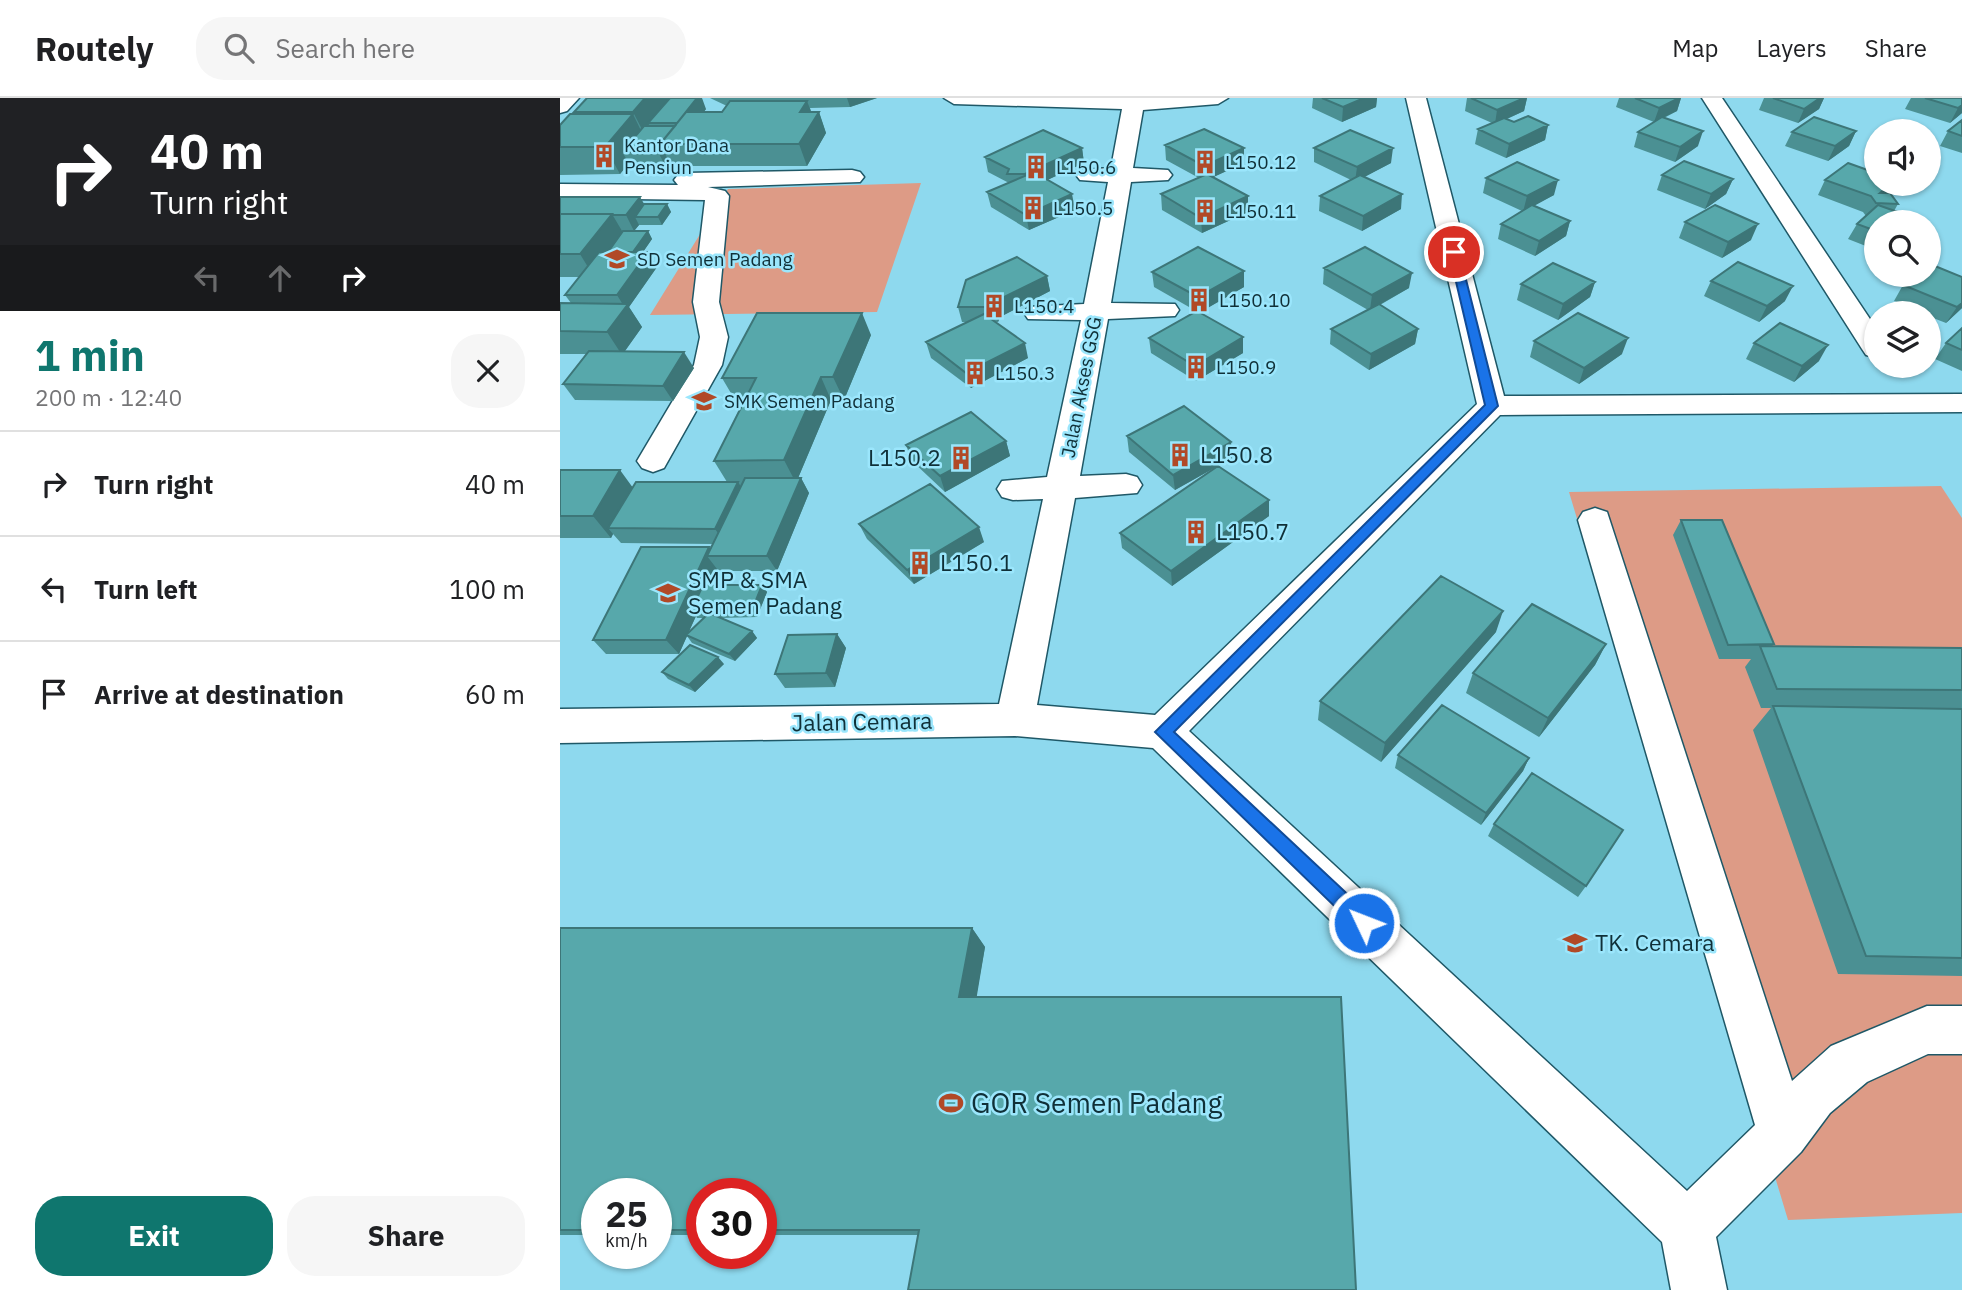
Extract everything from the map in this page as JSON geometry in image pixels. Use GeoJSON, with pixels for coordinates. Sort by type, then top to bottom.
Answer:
{"type":"FeatureCollection","features":[{"type":"Feature","properties":{"kind":"street"},"geometry":{"type":"LineString","coordinates":[[560,107],[569,98]]}},
{"type":"Feature","properties":{"kind":"street"},"geometry":{"type":"LineString","coordinates":[[954,98],[992,98],[1137,112],[1182,100],[1218,98]]}},
{"type":"Feature","properties":{"kind":"street"},"geometry":{"type":"LineString","coordinates":[[1416,98],[1492,406]]}},
{"type":"Feature","properties":{"kind":"street"},"geometry":{"type":"LineString","coordinates":[[1712,98],[1864,331]]}},
{"type":"Feature","properties":{"kind":"street","name":"Jalan Akses GSG"},"geometry":{"type":"LineString","coordinates":[[1015,720],[1096,312],[1120,175],[1137,112]]}},
{"type":"Feature","properties":{"kind":"street"},"geometry":{"type":"LineString","coordinates":[[1088,175],[1160,175]]}},
{"type":"Feature","properties":{"kind":"street"},"geometry":{"type":"LineString","coordinates":[[560,182],[852,177]]}},
{"type":"Feature","properties":{"kind":"street"},"geometry":{"type":"LineString","coordinates":[[560,191],[701,192],[717,196],[706,302],[714,337],[708,365],[653,461]]}},
{"type":"Feature","properties":{"kind":"street"},"geometry":{"type":"LineString","coordinates":[[1038,313],[1165,310]]}},
{"type":"Feature","properties":{"kind":"street"},"geometry":{"type":"LineString","coordinates":[[1895,378],[1911,402]]}},
{"type":"Feature","properties":{"kind":"street"},"geometry":{"type":"LineString","coordinates":[[1699,1290],[1687,1227],[1163,732],[1492,406],[1962,403]]}},
{"type":"Feature","properties":{"kind":"street"},"geometry":{"type":"LineString","coordinates":[[1013,489],[1126,485]]}},
{"type":"Feature","properties":{"kind":"street"},"geometry":{"type":"LineString","coordinates":[[1595,520],[1783,1134]]}},
{"type":"Feature","properties":{"kind":"street","name":"Jalan Cemara"},"geometry":{"type":"LineString","coordinates":[[560,726],[1015,720],[1163,732]]}},
{"type":"Feature","properties":{"kind":"street"},"geometry":{"type":"LineString","coordinates":[[1687,1227],[1783,1134],[1812,1095],[1849,1064],[1927,1030],[1962,1030]]}},
{"type":"Feature","properties":{"kind":"shaded area"},"geometry":{"type":"Polygon","coordinates":[[[921,183],[877,312],[650,315],[728,189],[921,183]]]}},
{"type":"Feature","properties":{"kind":"shaded area"},"geometry":{"type":"Polygon","coordinates":[[[1941,486],[1962,518],[1962,1213],[1788,1220],[1569,492],[1941,486]]]}},
{"type":"Feature","properties":{"kind":"building"},"geometry":{"type":"Polygon","coordinates":[[[587,98],[645,98],[633,112],[574,112],[587,98]]]}},
{"type":"Feature","properties":{"kind":"building"},"geometry":{"type":"Polygon","coordinates":[[[670,98],[697,98],[677,123],[648,123],[670,98]]]}},
{"type":"Feature","properties":{"kind":"building"},"geometry":{"type":"Polygon","coordinates":[[[1322,98],[1364,98],[1343,107],[1322,98]]]}},
{"type":"Feature","properties":{"kind":"building"},"geometry":{"type":"Polygon","coordinates":[[[1471,98],[1524,98],[1497,110],[1471,98]]]}},
{"type":"Feature","properties":{"kind":"building"},"geometry":{"type":"Polygon","coordinates":[[[1635,98],[1679,98],[1659,108],[1635,98]]]}},
{"type":"Feature","properties":{"kind":"building"},"geometry":{"type":"Polygon","coordinates":[[[1773,98],[1820,98],[1804,109],[1773,98]]]}},
{"type":"Feature","properties":{"kind":"building"},"geometry":{"type":"Polygon","coordinates":[[[1925,98],[1962,98],[1962,105],[1958,108],[1925,98]]]}},
{"type":"Feature","properties":{"kind":"building"},"geometry":{"type":"Polygon","coordinates":[[[730,101],[807,101],[800,112],[819,112],[799,144],[660,144],[686,112],[722,112],[730,101]]]}},
{"type":"Feature","properties":{"kind":"building"},"geometry":{"type":"Polygon","coordinates":[[[570,114],[633,114],[605,147],[560,147],[560,125],[570,114]]]}},
{"type":"Feature","properties":{"kind":"building"},"geometry":{"type":"Polygon","coordinates":[[[1528,116],[1548,125],[1509,144],[1478,129],[1504,118],[1514,122],[1528,116]]]}},
{"type":"Feature","properties":{"kind":"building"},"geometry":{"type":"Polygon","coordinates":[[[1662,117],[1703,131],[1680,147],[1638,132],[1662,117]]]}},
{"type":"Feature","properties":{"kind":"building"},"geometry":{"type":"Polygon","coordinates":[[[1814,117],[1856,131],[1835,146],[1792,132],[1814,117]]]}},
{"type":"Feature","properties":{"kind":"building"},"geometry":{"type":"Polygon","coordinates":[[[1962,120],[1962,136],[1948,131],[1962,120]]]}},
{"type":"Feature","properties":{"kind":"building"},"geometry":{"type":"Polygon","coordinates":[[[644,126],[675,126],[660,144],[662,147],[658,152],[622,152],[644,126]]]}},
{"type":"Feature","properties":{"kind":"building"},"geometry":{"type":"Polygon","coordinates":[[[1204,129],[1244,148],[1204,166],[1165,145],[1204,129]]]}},
{"type":"Feature","properties":{"kind":"building"},"geometry":{"type":"Polygon","coordinates":[[[1043,130],[1082,148],[1025,174],[1007,174],[1009,169],[985,157],[1043,130]]]}},
{"type":"Feature","properties":{"kind":"building"},"geometry":{"type":"Polygon","coordinates":[[[1350,130],[1393,148],[1357,167],[1314,148],[1350,130]]]}},
{"type":"Feature","properties":{"kind":"building"},"geometry":{"type":"Polygon","coordinates":[[[1684,161],[1733,179],[1711,194],[1662,175],[1684,161]]]}},
{"type":"Feature","properties":{"kind":"building"},"geometry":{"type":"Polygon","coordinates":[[[1517,162],[1558,180],[1527,196],[1486,178],[1517,162]]]}},
{"type":"Feature","properties":{"kind":"building"},"geometry":{"type":"Polygon","coordinates":[[[1848,163],[1864,169],[1864,194],[1825,180],[1848,163]]]}},
{"type":"Feature","properties":{"kind":"building"},"geometry":{"type":"Polygon","coordinates":[[[1034,172],[1072,194],[1026,215],[987,192],[1034,172]]]}},
{"type":"Feature","properties":{"kind":"building"},"geometry":{"type":"Polygon","coordinates":[[[1207,174],[1248,196],[1201,218],[1161,194],[1207,174]]]}},
{"type":"Feature","properties":{"kind":"building"},"geometry":{"type":"Polygon","coordinates":[[[1360,175],[1402,194],[1363,216],[1320,196],[1360,175]]]}},
{"type":"Feature","properties":{"kind":"building"},"geometry":{"type":"Polygon","coordinates":[[[1871,196],[1892,196],[1898,204],[1876,203],[1871,196]]]}},
{"type":"Feature","properties":{"kind":"building"},"geometry":{"type":"Polygon","coordinates":[[[560,197],[640,197],[626,215],[613,215],[560,214],[560,197]]]}},
{"type":"Feature","properties":{"kind":"building"},"geometry":{"type":"Polygon","coordinates":[[[644,204],[667,204],[658,217],[635,217],[644,204]]]}},
{"type":"Feature","properties":{"kind":"building"},"geometry":{"type":"Polygon","coordinates":[[[1532,205],[1570,221],[1539,241],[1501,224],[1532,205]]]}},
{"type":"Feature","properties":{"kind":"building"},"geometry":{"type":"Polygon","coordinates":[[[1715,205],[1758,224],[1728,242],[1685,222],[1715,205]]]}},
{"type":"Feature","properties":{"kind":"building"},"geometry":{"type":"Polygon","coordinates":[[[1878,205],[1892,210],[1872,210],[1878,205]]]}},
{"type":"Feature","properties":{"kind":"building"},"geometry":{"type":"Polygon","coordinates":[[[560,214],[612,214],[580,254],[560,254],[560,214]]]}},
{"type":"Feature","properties":{"kind":"building"},"geometry":{"type":"Polygon","coordinates":[[[1864,218],[1864,227],[1857,224],[1864,218]]]}},
{"type":"Feature","properties":{"kind":"building"},"geometry":{"type":"Polygon","coordinates":[[[623,231],[648,231],[633,252],[608,252],[623,231]]]}},
{"type":"Feature","properties":{"kind":"building"},"geometry":{"type":"Polygon","coordinates":[[[1198,247],[1244,271],[1198,297],[1152,272],[1198,247]]]}},
{"type":"Feature","properties":{"kind":"building"},"geometry":{"type":"Polygon","coordinates":[[[1365,247],[1412,273],[1372,295],[1324,268],[1365,247]]]}},
{"type":"Feature","properties":{"kind":"building"},"geometry":{"type":"Polygon","coordinates":[[[599,252],[648,252],[617,295],[565,295],[599,252]]]}},
{"type":"Feature","properties":{"kind":"building"},"geometry":{"type":"Polygon","coordinates":[[[1017,257],[1047,276],[996,301],[994,307],[958,307],[966,280],[1017,257]]]}},
{"type":"Feature","properties":{"kind":"building"},"geometry":{"type":"Polygon","coordinates":[[[1738,262],[1793,286],[1767,306],[1711,281],[1738,262]]]}},
{"type":"Feature","properties":{"kind":"building"},"geometry":{"type":"Polygon","coordinates":[[[1553,263],[1595,282],[1563,304],[1521,284],[1553,263]]]}},
{"type":"Feature","properties":{"kind":"building"},"geometry":{"type":"Polygon","coordinates":[[[1941,268],[1962,277],[1962,303],[1957,307],[1908,287],[1941,287],[1941,268]]]}},
{"type":"Feature","properties":{"kind":"building"},"geometry":{"type":"Polygon","coordinates":[[[560,303],[628,304],[607,332],[560,331],[560,303]]]}},
{"type":"Feature","properties":{"kind":"building"},"geometry":{"type":"Polygon","coordinates":[[[1379,304],[1418,329],[1371,354],[1331,329],[1379,304]]]}},
{"type":"Feature","properties":{"kind":"building"},"geometry":{"type":"Polygon","coordinates":[[[1197,311],[1243,337],[1195,366],[1149,338],[1197,311]]]}},
{"type":"Feature","properties":{"kind":"building"},"geometry":{"type":"Polygon","coordinates":[[[757,313],[862,313],[833,377],[821,377],[784,460],[714,461],[756,378],[722,378],[757,313]]]}},
{"type":"Feature","properties":{"kind":"building"},"geometry":{"type":"Polygon","coordinates":[[[1578,313],[1628,338],[1584,368],[1534,341],[1578,313]]]}},
{"type":"Feature","properties":{"kind":"building"},"geometry":{"type":"Polygon","coordinates":[[[984,314],[1025,343],[966,373],[926,342],[984,314]]]}},
{"type":"Feature","properties":{"kind":"building"},"geometry":{"type":"Polygon","coordinates":[[[1780,323],[1828,345],[1802,366],[1754,343],[1780,323]]]}},
{"type":"Feature","properties":{"kind":"building"},"geometry":{"type":"Polygon","coordinates":[[[1962,328],[1962,350],[1946,343],[1962,328]]]}},
{"type":"Feature","properties":{"kind":"building"},"geometry":{"type":"Polygon","coordinates":[[[589,351],[684,352],[663,386],[563,384],[589,351]]]}},
{"type":"Feature","properties":{"kind":"building"},"geometry":{"type":"Polygon","coordinates":[[[1184,406],[1231,442],[1173,475],[1127,436],[1184,406]]]}},
{"type":"Feature","properties":{"kind":"building"},"geometry":{"type":"Polygon","coordinates":[[[971,412],[1006,441],[940,476],[906,445],[971,412]]]}},
{"type":"Feature","properties":{"kind":"building","name":"L150.7"},"geometry":{"type":"Polygon","coordinates":[[[1218,466],[1269,500],[1171,571],[1120,533],[1218,466]]]}},
{"type":"Feature","properties":{"kind":"building"},"geometry":{"type":"Polygon","coordinates":[[[560,470],[620,470],[593,516],[560,516],[560,470]]]}},
{"type":"Feature","properties":{"kind":"building"},"geometry":{"type":"Polygon","coordinates":[[[745,478],[801,478],[767,556],[707,556],[745,478]]]}},
{"type":"Feature","properties":{"kind":"building"},"geometry":{"type":"Polygon","coordinates":[[[636,482],[738,482],[715,529],[608,528],[636,482]]]}},
{"type":"Feature","properties":{"kind":"building","name":"L150.1"},"geometry":{"type":"Polygon","coordinates":[[[930,484],[979,527],[907,570],[859,524],[930,484]]]}},
{"type":"Feature","properties":{"kind":"building"},"geometry":{"type":"Polygon","coordinates":[[[1681,520],[1722,520],[1774,644],[1728,645],[1681,520]]]}},
{"type":"Feature","properties":{"kind":"building"},"geometry":{"type":"Polygon","coordinates":[[[641,547],[709,547],[666,640],[593,640],[641,547]]]}},
{"type":"Feature","properties":{"kind":"building"},"geometry":{"type":"Polygon","coordinates":[[[1441,576],[1503,611],[1385,743],[1320,701],[1441,576]]]}},
{"type":"Feature","properties":{"kind":"building"},"geometry":{"type":"Polygon","coordinates":[[[703,585],[762,585],[752,610],[691,611],[703,585]]]}},
{"type":"Feature","properties":{"kind":"building"},"geometry":{"type":"Polygon","coordinates":[[[1532,604],[1606,644],[1548,718],[1473,673],[1532,604]]]}},
{"type":"Feature","properties":{"kind":"building"},"geometry":{"type":"Polygon","coordinates":[[[709,613],[752,631],[729,654],[686,635],[709,613]]]}},
{"type":"Feature","properties":{"kind":"building"},"geometry":{"type":"Polygon","coordinates":[[[837,634],[826,673],[775,674],[788,635],[837,634]]]}},
{"type":"Feature","properties":{"kind":"building"},"geometry":{"type":"Polygon","coordinates":[[[690,645],[718,657],[689,685],[662,672],[690,645]]]}},
{"type":"Feature","properties":{"kind":"building"},"geometry":{"type":"Polygon","coordinates":[[[1760,646],[1962,648],[1962,690],[1777,689],[1760,646]]]}},
{"type":"Feature","properties":{"kind":"building"},"geometry":{"type":"Polygon","coordinates":[[[1442,705],[1529,758],[1486,813],[1398,755],[1442,705]]]}},
{"type":"Feature","properties":{"kind":"building"},"geometry":{"type":"Polygon","coordinates":[[[1773,706],[1962,709],[1962,958],[1866,956],[1773,706]]]}},
{"type":"Feature","properties":{"kind":"building"},"geometry":{"type":"Polygon","coordinates":[[[1532,773],[1623,830],[1586,886],[1494,824],[1532,773]]]}},
{"type":"Feature","properties":{"kind":"building","name":"GOR Semen Padang"},"geometry":{"type":"Polygon","coordinates":[[[560,928],[972,928],[959,997],[1341,997],[1356,1290],[908,1290],[919,1230],[777,1230],[777,1178],[686,1178],[686,1230],[672,1230],[672,1178],[581,1178],[581,1230],[560,1230],[560,928]]]}},
{"type":"Feature","properties":{"kind":"place","name":"Kantor Dana Pensiun"},"geometry":{"type":"Point","coordinates":[604,156]}},
{"type":"Feature","properties":{"kind":"place","name":"L150.12"},"geometry":{"type":"Point","coordinates":[1205,162]}},
{"type":"Feature","properties":{"kind":"place","name":"L150.6"},"geometry":{"type":"Point","coordinates":[1036,167]}},
{"type":"Feature","properties":{"kind":"place","name":"L150.5"},"geometry":{"type":"Point","coordinates":[1033,208]}},
{"type":"Feature","properties":{"kind":"place","name":"L150.11"},"geometry":{"type":"Point","coordinates":[1205,211]}},
{"type":"Feature","properties":{"kind":"place","name":"SD Semen Padang"},"geometry":{"type":"Point","coordinates":[617,259]}},
{"type":"Feature","properties":{"kind":"place","name":"L150.10"},"geometry":{"type":"Point","coordinates":[1199,300]}},
{"type":"Feature","properties":{"kind":"place","name":"L150.4"},"geometry":{"type":"Point","coordinates":[994,306]}},
{"type":"Feature","properties":{"kind":"place","name":"L150.9"},"geometry":{"type":"Point","coordinates":[1196,367]}},
{"type":"Feature","properties":{"kind":"place","name":"L150.3"},"geometry":{"type":"Point","coordinates":[975,373]}},
{"type":"Feature","properties":{"kind":"place","name":"SMK Semen Padang"},"geometry":{"type":"Point","coordinates":[704,401]}},
{"type":"Feature","properties":{"kind":"place","name":"L150.8"},"geometry":{"type":"Point","coordinates":[1180,455]}},
{"type":"Feature","properties":{"kind":"place","name":"L150.2"},"geometry":{"type":"Point","coordinates":[961,458]}},
{"type":"Feature","properties":{"kind":"place","name":"L150.7"},"geometry":{"type":"Point","coordinates":[1196,532]}},
{"type":"Feature","properties":{"kind":"place","name":"L150.1"},"geometry":{"type":"Point","coordinates":[920,563]}},
{"type":"Feature","properties":{"kind":"place","name":"SMP & SMA Semen Padang"},"geometry":{"type":"Point","coordinates":[668,593]}},
{"type":"Feature","properties":{"kind":"place","name":"TK. Cemara"},"geometry":{"type":"Point","coordinates":[1575,943]}},
{"type":"Feature","properties":{"kind":"place","name":"GOR Semen Padang"},"geometry":{"type":"Point","coordinates":[951,1103]}},
{"type":"Feature","properties":{"kind":"route"},"geometry":{"type":"LineString","coordinates":[[1364,923],[1163,732],[1492,406],[1454,252]]}}]}
